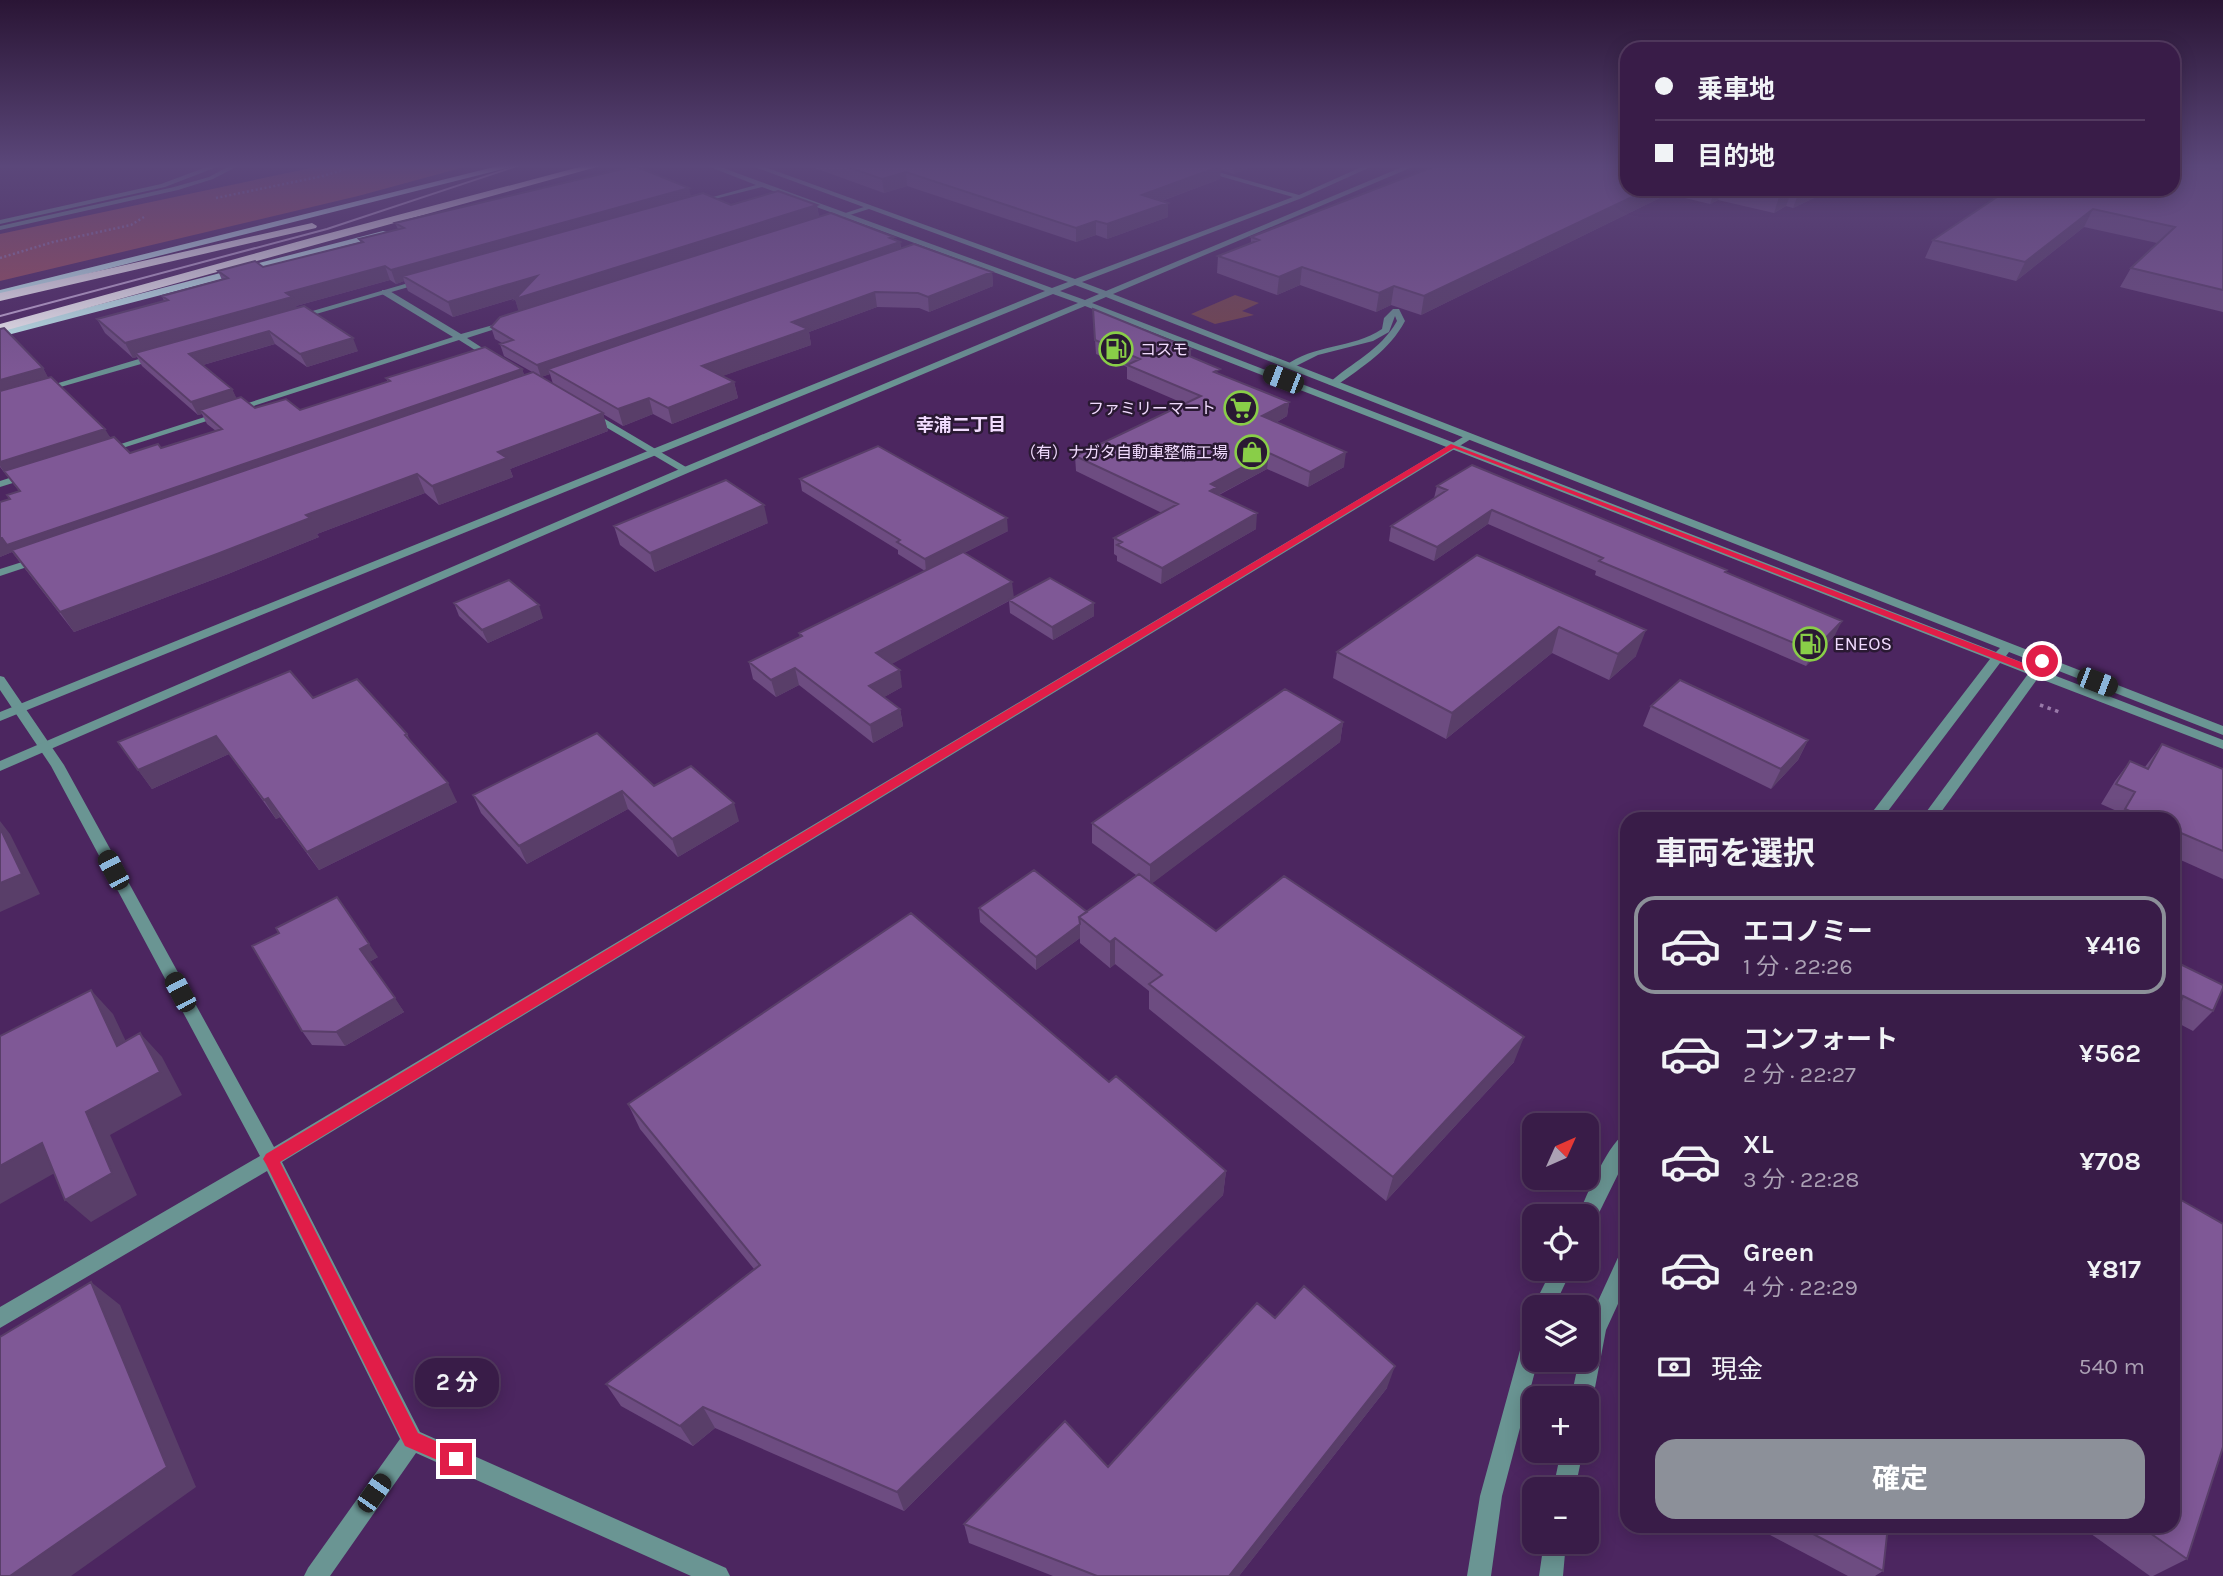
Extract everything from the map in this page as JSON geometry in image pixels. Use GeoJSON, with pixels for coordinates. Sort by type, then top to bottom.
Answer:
{"type":"FeatureCollection","features":[{"type":"Feature","properties":{"kind":"highway"},"geometry":{"type":"LineString","coordinates":[[0,295],[225,239]]}},
{"type":"Feature","properties":{"kind":"highway"},"geometry":{"type":"LineString","coordinates":[[0,295],[259,239]]}},
{"type":"Feature","properties":{"kind":"highway"},"geometry":{"type":"LineString","coordinates":[[0,328],[321,239]]}},
{"type":"Feature","properties":{"kind":"highway"},"geometry":{"type":"LineString","coordinates":[[0,334],[366,239]]}},
{"type":"Feature","properties":{"kind":"street"},"geometry":{"type":"LineString","coordinates":[[911,239],[2039,666],[2223,731]]}},
{"type":"Feature","properties":{"kind":"street"},"geometry":{"type":"LineString","coordinates":[[956,239],[1289,366],[2002,652]]}},
{"type":"Feature","properties":{"kind":"street"},"geometry":{"type":"LineString","coordinates":[[0,717],[1075,282],[1190,239]]}},
{"type":"Feature","properties":{"kind":"street"},"geometry":{"type":"LineString","coordinates":[[0,766],[687,470],[1238,239]]}},
{"type":"Feature","properties":{"kind":"street"},"geometry":{"type":"LineString","coordinates":[[909,254],[932,246]]}},
{"type":"Feature","properties":{"kind":"street"},"geometry":{"type":"LineString","coordinates":[[292,318],[438,277]]}},
{"type":"Feature","properties":{"kind":"street"},"geometry":{"type":"LineString","coordinates":[[385,292],[504,364]]}},
{"type":"Feature","properties":{"kind":"street"},"geometry":{"type":"LineString","coordinates":[[1289,366],[1317,352],[1373,340],[1386,330],[1388,318],[1396,311],[1401,321],[1394,337],[1360,368],[1333,384]]}},
{"type":"Feature","properties":{"kind":"street"},"geometry":{"type":"LineString","coordinates":[[92,455],[523,317]]}},
{"type":"Feature","properties":{"kind":"street"},"geometry":{"type":"LineString","coordinates":[[27,394],[172,352]]}},
{"type":"Feature","properties":{"kind":"street"},"geometry":{"type":"LineString","coordinates":[[583,410],[687,470]]}},
{"type":"Feature","properties":{"kind":"street"},"geometry":{"type":"LineString","coordinates":[[0,1318],[271,1159],[1468,437]]}},
{"type":"Feature","properties":{"kind":"street"},"geometry":{"type":"LineString","coordinates":[[0,484],[39,471]]}},
{"type":"Feature","properties":{"kind":"street"},"geometry":{"type":"LineString","coordinates":[[0,573],[52,555]]}},
{"type":"Feature","properties":{"kind":"street"},"geometry":{"type":"LineString","coordinates":[[1879,812],[2002,652]]}},
{"type":"Feature","properties":{"kind":"street"},"geometry":{"type":"LineString","coordinates":[[2039,666],[2223,745]]}},
{"type":"Feature","properties":{"kind":"street"},"geometry":{"type":"LineString","coordinates":[[1933,812],[2039,666]]}},
{"type":"Feature","properties":{"kind":"street"},"geometry":{"type":"LineString","coordinates":[[0,680],[45,747],[271,1159],[412,1440],[718,1576]]}},
{"type":"Feature","properties":{"kind":"street"},"geometry":{"type":"LineString","coordinates":[[1593,1204],[1620,1150]]}},
{"type":"Feature","properties":{"kind":"street"},"geometry":{"type":"LineString","coordinates":[[1584,1386],[1596,1329],[1620,1276]]}},
{"type":"Feature","properties":{"kind":"street"},"geometry":{"type":"LineString","coordinates":[[1479,1576],[1492,1496],[1525,1372]]}},
{"type":"Feature","properties":{"kind":"street"},"geometry":{"type":"LineString","coordinates":[[316,1576],[412,1440]]}},
{"type":"Feature","properties":{"kind":"street"},"geometry":{"type":"LineString","coordinates":[[1551,1576],[1554,1554]]}},
{"type":"Feature","properties":{"kind":"path"},"geometry":{"type":"LineString","coordinates":[[0,258],[69,239]]}},
{"type":"Feature","properties":{"kind":"shaded area"},"geometry":{"type":"Polygon","coordinates":[[[0,239],[179,239],[0,281],[0,239]]]}},
{"type":"Feature","properties":{"kind":"shaded area"},"geometry":{"type":"Polygon","coordinates":[[[1235,295],[1259,303],[1242,311],[1254,315],[1215,324],[1191,314],[1235,295]]]}},
{"type":"Feature","properties":{"kind":"building"},"geometry":{"type":"Polygon","coordinates":[[[359,239],[505,239],[391,270],[385,266],[286,293],[292,297],[125,343],[97,319],[168,300],[162,296],[228,278],[218,271],[255,261],[263,267],[363,242],[359,239]]]}},
{"type":"Feature","properties":{"kind":"building"},"geometry":{"type":"Polygon","coordinates":[[[538,239],[709,239],[515,299],[537,276],[448,302],[403,276],[538,239]]]}},
{"type":"Feature","properties":{"kind":"building"},"geometry":{"type":"Polygon","coordinates":[[[750,239],[891,239],[900,242],[537,365],[500,344],[513,340],[491,327],[500,317],[750,239]]]}},
{"type":"Feature","properties":{"kind":"building"},"geometry":{"type":"Polygon","coordinates":[[[1255,239],[1545,239],[1424,296],[1394,286],[1379,293],[1302,267],[1279,277],[1218,256],[1259,240],[1255,239]]]}},
{"type":"Feature","properties":{"kind":"building"},"geometry":{"type":"Polygon","coordinates":[[[1935,239],[2055,239],[2025,262],[1933,240],[1935,239]]]}},
{"type":"Feature","properties":{"kind":"building"},"geometry":{"type":"Polygon","coordinates":[[[2163,239],[2223,239],[2223,290],[2131,268],[2163,239]]]}},
{"type":"Feature","properties":{"kind":"building"},"geometry":{"type":"Polygon","coordinates":[[[914,244],[992,272],[928,297],[918,293],[875,292],[792,322],[808,329],[702,366],[734,382],[668,408],[649,398],[618,409],[548,369],[914,244]]]}},
{"type":"Feature","properties":{"kind":"building"},"geometry":{"type":"Polygon","coordinates":[[[304,306],[353,338],[300,354],[269,331],[189,354],[232,389],[191,402],[135,353],[304,306]]]}},
{"type":"Feature","properties":{"kind":"building"},"geometry":{"type":"Polygon","coordinates":[[[1093,309],[1191,349],[1182,353],[1220,369],[1214,372],[1289,402],[1262,416],[1346,452],[1310,472],[1269,453],[1211,484],[1217,487],[1210,491],[1257,513],[1162,568],[1117,545],[1122,542],[1114,538],[1178,504],[1075,456],[1201,396],[1127,365],[1140,359],[1095,340],[1093,309]]]}},
{"type":"Feature","properties":{"kind":"building"},"geometry":{"type":"Polygon","coordinates":[[[4,328],[43,368],[0,380],[0,329],[4,328]]]}},
{"type":"Feature","properties":{"kind":"building"},"geometry":{"type":"Polygon","coordinates":[[[485,347],[522,369],[7,545],[0,538],[0,502],[10,499],[7,495],[20,491],[4,471],[114,437],[130,453],[158,444],[161,448],[222,429],[200,410],[241,397],[255,408],[286,399],[300,410],[390,381],[386,378],[485,347]]]}},
{"type":"Feature","properties":{"kind":"building"},"geometry":{"type":"Polygon","coordinates":[[[533,372],[603,413],[498,452],[507,458],[432,486],[417,474],[306,515],[310,518],[217,554],[60,612],[12,550],[533,372]]]}},
{"type":"Feature","properties":{"kind":"building"},"geometry":{"type":"Polygon","coordinates":[[[51,377],[105,429],[0,462],[0,391],[51,377]]]}},
{"type":"Feature","properties":{"kind":"building"},"geometry":{"type":"Polygon","coordinates":[[[878,446],[1007,518],[925,559],[897,542],[900,540],[800,479],[878,446]]]}},
{"type":"Feature","properties":{"kind":"building"},"geometry":{"type":"Polygon","coordinates":[[[1472,465],[1727,570],[1725,572],[1842,621],[1813,651],[1599,561],[1603,558],[1492,510],[1437,547],[1391,526],[1447,490],[1437,486],[1472,465]]]}},
{"type":"Feature","properties":{"kind":"building"},"geometry":{"type":"Polygon","coordinates":[[[726,480],[764,505],[650,553],[614,526],[726,480]]]}},
{"type":"Feature","properties":{"kind":"building"},"geometry":{"type":"Polygon","coordinates":[[[963,552],[1012,582],[876,653],[900,670],[869,686],[900,709],[870,725],[795,668],[771,680],[749,662],[802,636],[799,633],[963,552]]]}},
{"type":"Feature","properties":{"kind":"building"},"geometry":{"type":"Polygon","coordinates":[[[1477,555],[1646,630],[1618,654],[1559,627],[1452,713],[1337,652],[1477,555]]]}},
{"type":"Feature","properties":{"kind":"building"},"geometry":{"type":"Polygon","coordinates":[[[1050,578],[1094,603],[1052,627],[1009,600],[1050,578]]]}},
{"type":"Feature","properties":{"kind":"building"},"geometry":{"type":"Polygon","coordinates":[[[509,580],[539,605],[482,630],[454,603],[509,580]]]}},
{"type":"Feature","properties":{"kind":"building"},"geometry":{"type":"Polygon","coordinates":[[[290,671],[313,698],[357,679],[448,783],[307,852],[268,798],[264,800],[216,736],[138,770],[118,742],[290,671]]]}},
{"type":"Feature","properties":{"kind":"building"},"geometry":{"type":"Polygon","coordinates":[[[1680,680],[1808,740],[1781,769],[1651,706],[1680,680]]]}},
{"type":"Feature","properties":{"kind":"building"},"geometry":{"type":"Polygon","coordinates":[[[1285,689],[1343,722],[1150,865],[1092,823],[1285,689]]]}},
{"type":"Feature","properties":{"kind":"building"},"geometry":{"type":"Polygon","coordinates":[[[597,733],[654,786],[691,766],[734,803],[672,839],[622,791],[519,846],[473,795],[597,733]]]}},
{"type":"Feature","properties":{"kind":"building"},"geometry":{"type":"Polygon","coordinates":[[[2162,744],[2223,769],[2223,851],[2180,833],[2180,812],[2132,812],[2125,809],[2135,792],[2116,784],[2130,761],[2148,769],[2162,744]]]}},
{"type":"Feature","properties":{"kind":"building"},"geometry":{"type":"Polygon","coordinates":[[[0,828],[22,874],[0,883],[0,828]]]}},
{"type":"Feature","properties":{"kind":"building"},"geometry":{"type":"Polygon","coordinates":[[[1034,870],[1087,912],[1079,917],[1080,924],[1036,957],[979,908],[1034,870]]]}},
{"type":"Feature","properties":{"kind":"building"},"geometry":{"type":"Polygon","coordinates":[[[1139,874],[1216,931],[1284,876],[1524,1037],[1393,1177],[1149,984],[1162,975],[1115,938],[1110,942],[1079,917],[1139,874]]]}},
{"type":"Feature","properties":{"kind":"building"},"geometry":{"type":"Polygon","coordinates":[[[337,897],[369,944],[360,949],[395,998],[336,1032],[302,1031],[252,946],[279,933],[276,928],[337,897]]]}},
{"type":"Feature","properties":{"kind":"building"},"geometry":{"type":"Polygon","coordinates":[[[911,913],[1109,1082],[1116,1076],[1226,1171],[897,1492],[703,1407],[680,1426],[606,1384],[760,1265],[628,1104],[911,913]]]}},
{"type":"Feature","properties":{"kind":"building"},"geometry":{"type":"Polygon","coordinates":[[[2180,964],[2223,985],[2213,1011],[2183,996],[2180,1003],[2180,964]]]}},
{"type":"Feature","properties":{"kind":"building"},"geometry":{"type":"Polygon","coordinates":[[[91,990],[117,1046],[140,1033],[160,1072],[86,1112],[112,1173],[65,1200],[42,1143],[0,1166],[0,1036],[91,990]]]}},
{"type":"Feature","properties":{"kind":"building"},"geometry":{"type":"Polygon","coordinates":[[[2180,1199],[2223,1224],[2223,1447],[2187,1559],[2150,1533],[2180,1533],[2180,1199]]]}},
{"type":"Feature","properties":{"kind":"building"},"geometry":{"type":"Polygon","coordinates":[[[91,1282],[167,1467],[10,1576],[0,1576],[0,1337],[91,1282]]]}},
{"type":"Feature","properties":{"kind":"building"},"geometry":{"type":"Polygon","coordinates":[[[1304,1286],[1395,1366],[1229,1576],[1097,1576],[964,1524],[1065,1421],[1108,1467],[1257,1303],[1275,1318],[1304,1286]]]}},
{"type":"Feature","properties":{"kind":"building"},"geometry":{"type":"Polygon","coordinates":[[[1811,1533],[1887,1533],[1883,1571],[1811,1533]]]}},
{"type":"Feature","properties":{"kind":"tram line"},"geometry":{"type":"LineString","coordinates":[[0,316],[291,239]]}},
{"type":"Feature","properties":{"kind":"place","name":"コスモ"},"geometry":{"type":"Point","coordinates":[1116,349]}},
{"type":"Feature","properties":{"kind":"place","name":"ファミリーマート"},"geometry":{"type":"Point","coordinates":[1241,408]}},
{"type":"Feature","properties":{"kind":"place","name":"（有）ナガタ自動車整備工場"},"geometry":{"type":"Point","coordinates":[1252,452]}},
{"type":"Feature","properties":{"kind":"place","name":"ENEOS"},"geometry":{"type":"Point","coordinates":[1810,644]}},
{"type":"Feature","properties":{"kind":"district","name":"幸浦二丁目"},"geometry":{"type":"Point","coordinates":[961,425]}},
{"type":"Feature","properties":{"kind":"route"},"geometry":{"type":"LineString","coordinates":[[456,1459],[412,1440],[271,1159],[1454,445],[1998,657],[2037,671],[2042,661]]}}]}
